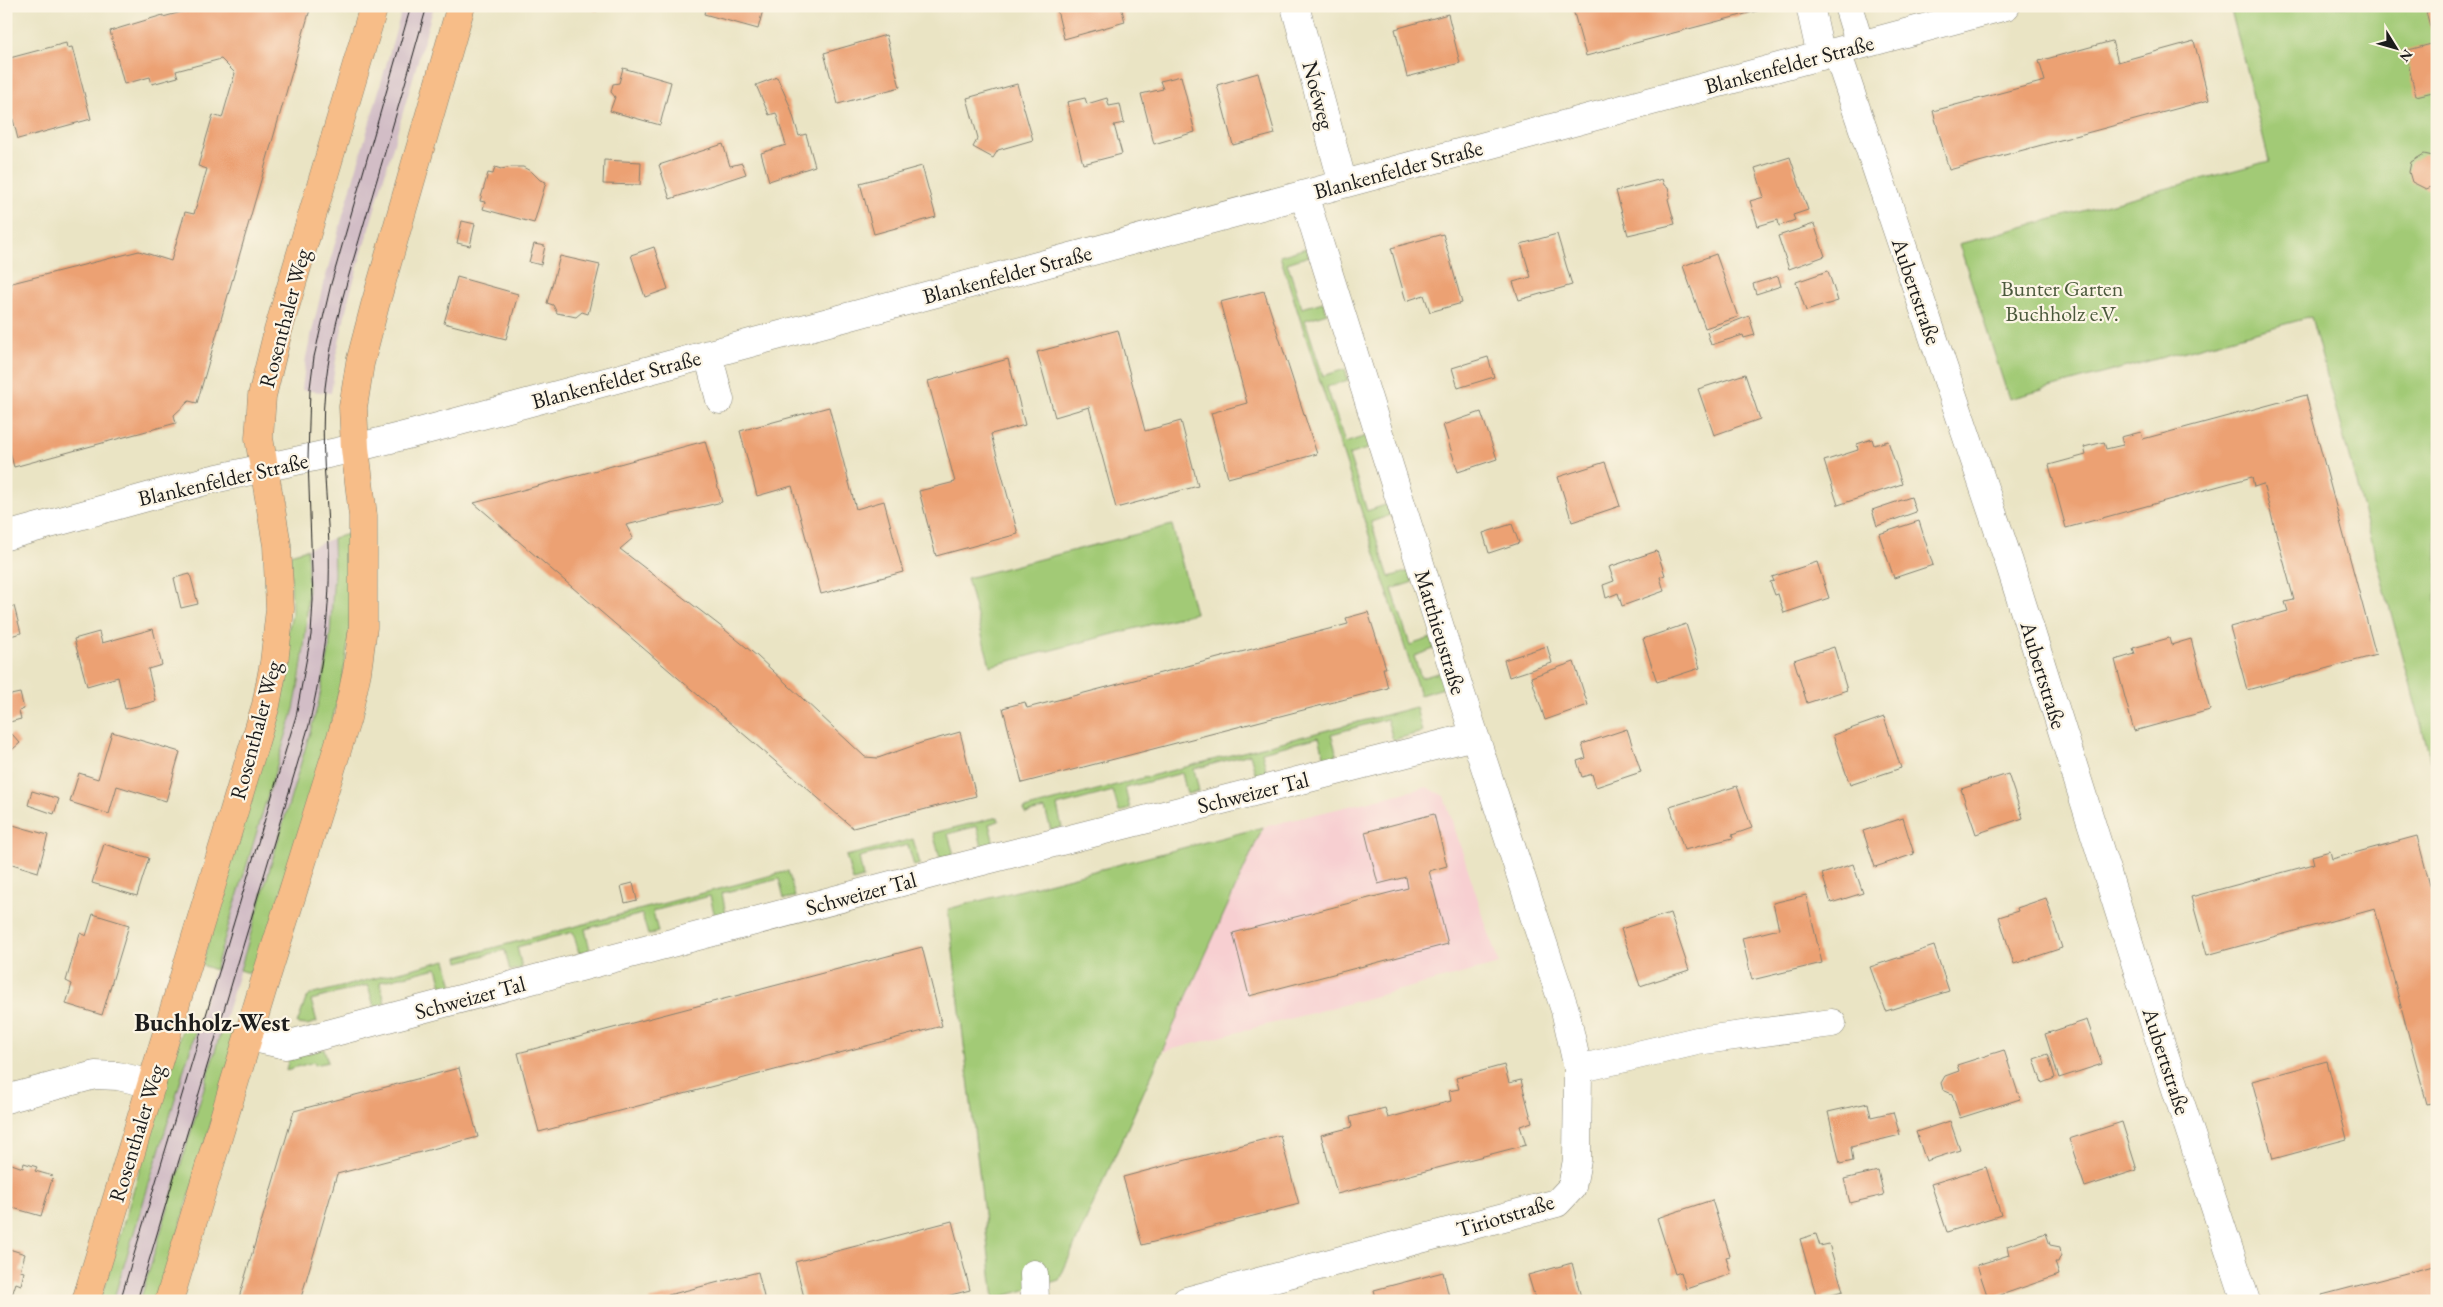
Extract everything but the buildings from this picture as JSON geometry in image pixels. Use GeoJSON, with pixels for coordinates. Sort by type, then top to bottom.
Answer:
{"type":"FeatureCollection","features":[{"type":"Feature","properties":{"kind":"main road","name":"Rosenthaler Weg"},"geometry":{"type":"LineString","coordinates":[[86,1301],[266,705],[274,663],[280,609],[277,545],[259,438],[262,396],[272,353],[374,6]]}},
{"type":"Feature","properties":{"kind":"main road"},"geometry":{"type":"LineString","coordinates":[[169,1301],[347,718],[357,672],[363,627],[363,516],[355,448],[353,406],[360,363],[461,6]]}},
{"type":"Feature","properties":{"kind":"street","name":"Noéweg"},"geometry":{"type":"LineString","coordinates":[[1295,6],[1343,184]]}},
{"type":"Feature","properties":{"kind":"street"},"geometry":{"type":"LineString","coordinates":[[1810,6],[1839,51]]}},
{"type":"Feature","properties":{"kind":"street"},"geometry":{"type":"LineString","coordinates":[[1839,51],[1848,6]]}},
{"type":"Feature","properties":{"kind":"street","name":"Blankenfelder Straße"},"geometry":{"type":"LineString","coordinates":[[6,536],[209,480],[355,448],[2006,6]]}},
{"type":"Feature","properties":{"kind":"street","name":"Aubertstraße"},"geometry":{"type":"LineString","coordinates":[[1839,51],[2009,562],[2158,1035],[2246,1301]]}},
{"type":"Feature","properties":{"kind":"street","name":"Matthieustraße"},"geometry":{"type":"LineString","coordinates":[[1304,195],[1474,736],[1565,1010],[1578,1069]]}},
{"type":"Feature","properties":{"kind":"street"},"geometry":{"type":"LineString","coordinates":[[708,354],[720,400]]}},
{"type":"Feature","properties":{"kind":"street","name":"Schweizer Tal"},"geometry":{"type":"LineString","coordinates":[[249,1037],[286,1045],[927,876],[1474,736]]}},
{"type":"Feature","properties":{"kind":"street"},"geometry":{"type":"LineString","coordinates":[[1578,1069],[1697,1041],[1832,1023]]}},
{"type":"Feature","properties":{"kind":"street","name":"Tiriotstraße"},"geometry":{"type":"LineString","coordinates":[[1186,1301],[1557,1203],[1572,1187],[1577,1160],[1578,1069]]}},
{"type":"Feature","properties":{"kind":"street"},"geometry":{"type":"LineString","coordinates":[[6,1099],[95,1075],[118,1076],[152,1084]]}},
{"type":"Feature","properties":{"kind":"street"},"geometry":{"type":"LineString","coordinates":[[1034,1274],[1035,1301]]}},
{"type":"Feature","properties":{"kind":"shaded area"},"geometry":{"type":"Polygon","coordinates":[[[403,6],[434,6],[349,297],[338,347],[331,393],[302,390],[306,357],[322,289],[403,6]]]}},
{"type":"Feature","properties":{"kind":"shaded area"},"geometry":{"type":"Polygon","coordinates":[[[333,538],[334,573],[329,651],[318,705],[294,790],[140,1301],[113,1301],[294,709],[301,677],[308,618],[307,549],[333,538]]]}},
{"type":"Feature","properties":{"kind":"shaded area"},"geometry":{"type":"Polygon","coordinates":[[[1427,787],[1444,796],[1499,964],[1162,1052],[1263,827],[1427,787]]]}},
{"type":"Feature","properties":{"kind":"green space","name":"Bunter Garten Buchholz e.V."},"geometry":{"type":"Polygon","coordinates":[[[2230,6],[2437,6],[2437,783],[2311,317],[2009,399],[1959,244],[2269,161],[2230,6]]]}},
{"type":"Feature","properties":{"kind":"green space"},"geometry":{"type":"Polygon","coordinates":[[[1306,248],[1309,256],[1287,263],[1302,308],[1323,302],[1327,313],[1305,320],[1323,376],[1345,369],[1348,380],[1327,387],[1345,443],[1366,436],[1370,448],[1349,455],[1367,511],[1388,504],[1391,515],[1371,522],[1389,577],[1409,571],[1413,582],[1392,589],[1410,645],[1431,638],[1434,649],[1414,656],[1421,678],[1441,672],[1447,687],[1420,695],[1280,256],[1306,248]]]}},
{"type":"Feature","properties":{"kind":"green space"},"geometry":{"type":"Polygon","coordinates":[[[1172,525],[1195,613],[990,666],[967,578],[1172,525]]]}},
{"type":"Feature","properties":{"kind":"green space"},"geometry":{"type":"Polygon","coordinates":[[[348,534],[351,590],[350,630],[343,676],[327,742],[256,975],[240,970],[318,705],[329,651],[334,573],[333,538],[348,534]]]}},
{"type":"Feature","properties":{"kind":"green space"},"geometry":{"type":"Polygon","coordinates":[[[307,549],[308,590],[306,630],[294,709],[215,970],[202,965],[292,615],[290,554],[307,549]]]}},
{"type":"Feature","properties":{"kind":"green space"},"geometry":{"type":"Polygon","coordinates":[[[1416,707],[1422,732],[1393,740],[1387,719],[1331,734],[1337,755],[1325,758],[1319,737],[1262,752],[1267,773],[1256,776],[1250,754],[1194,769],[1199,791],[1187,794],[1182,773],[1125,788],[1130,809],[1119,812],[1113,791],[1057,806],[1062,827],[1051,830],[1045,809],[1025,814],[1024,809],[1416,707]]]}},
{"type":"Feature","properties":{"kind":"green space"},"geometry":{"type":"Polygon","coordinates":[[[998,817],[999,821],[989,824],[994,844],[982,847],[977,826],[948,834],[954,855],[940,858],[933,833],[998,817]]]}},
{"type":"Feature","properties":{"kind":"green space"},"geometry":{"type":"Polygon","coordinates":[[[1263,827],[1059,1280],[994,1299],[948,909],[1263,827]]]}},
{"type":"Feature","properties":{"kind":"green space"},"geometry":{"type":"Polygon","coordinates":[[[913,839],[920,864],[914,866],[908,845],[859,857],[863,878],[853,881],[846,856],[913,839]]]}},
{"type":"Feature","properties":{"kind":"green space"},"geometry":{"type":"Polygon","coordinates":[[[788,871],[795,897],[784,899],[779,879],[722,893],[726,914],[715,917],[710,896],[653,911],[658,932],[648,935],[642,914],[585,929],[590,950],[579,953],[573,932],[517,947],[522,968],[510,971],[505,950],[459,962],[458,957],[788,871]]]}},
{"type":"Feature","properties":{"kind":"green space"},"geometry":{"type":"Polygon","coordinates":[[[446,960],[453,986],[443,989],[437,968],[380,982],[385,1003],[374,1007],[368,985],[311,1000],[317,1022],[307,1025],[297,1024],[306,999],[310,995],[446,960]]]}},
{"type":"Feature","properties":{"kind":"green space"},"geometry":{"type":"Polygon","coordinates":[[[184,1023],[197,1027],[113,1301],[100,1301],[184,1023]]]}},
{"type":"Feature","properties":{"kind":"green space"},"geometry":{"type":"Polygon","coordinates":[[[222,1028],[238,1033],[158,1301],[140,1301],[222,1028]]]}},
{"type":"Feature","properties":{"kind":"green space"},"geometry":{"type":"Polygon","coordinates":[[[324,1049],[328,1062],[315,1065],[314,1062],[286,1070],[289,1058],[324,1049]]]}},
{"type":"Feature","properties":{"kind":"tram line"},"geometry":{"type":"LineString","coordinates":[[120,1301],[296,716],[311,635],[313,600],[308,459],[310,388],[314,357],[331,284],[411,6]]}},
{"type":"Feature","properties":{"kind":"tram line"},"geometry":{"type":"LineString","coordinates":[[137,1301],[309,725],[322,659],[329,592],[329,546],[323,428],[328,367],[336,324],[347,282],[427,6]]}},
{"type":"Feature","properties":{"kind":"district","name":"Buchholz-West"},"geometry":{"type":"Point","coordinates":[212,1022]}}]}
